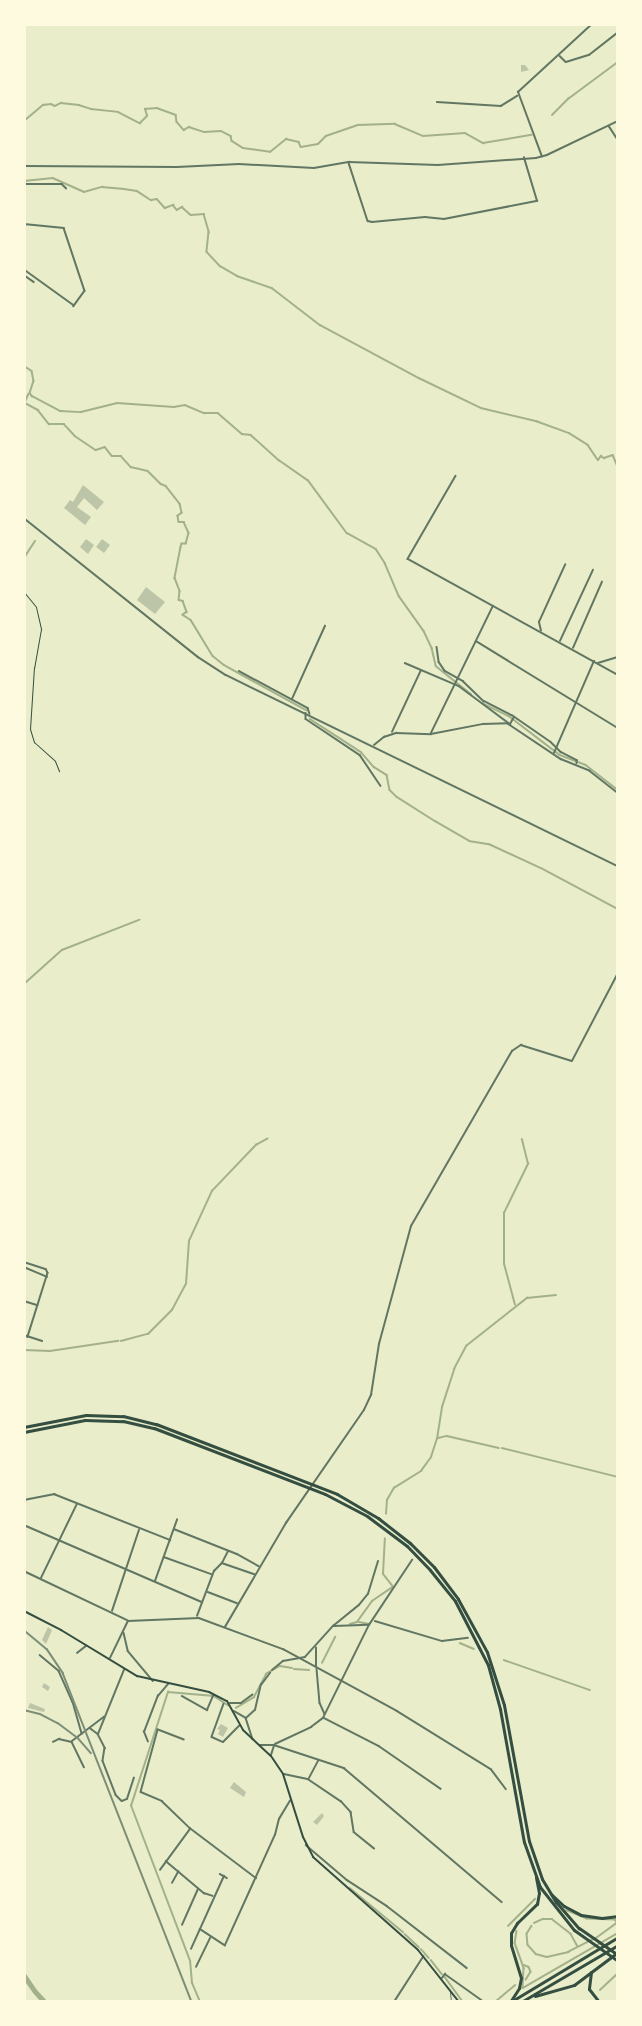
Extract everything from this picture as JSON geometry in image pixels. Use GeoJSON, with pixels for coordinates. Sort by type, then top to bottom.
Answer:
{"type":"FeatureCollection","features":[{"type":"Feature","properties":{"kind":"highway"},"geometry":{"type":"LineString","coordinates":[[24,1427],[86,1415],[123,1416],[156,1424],[337,1494],[378,1518],[410,1543],[451,1589],[471,1618],[487,1652],[504,1705],[529,1841],[539,1871],[563,1911],[588,1935],[618,1953],[568,1987],[530,1997]]}},
{"type":"Feature","properties":{"kind":"highway"},"geometry":{"type":"LineString","coordinates":[[24,1432],[85,1420],[123,1421],[154,1428],[325,1494],[357,1510],[397,1538],[448,1592],[467,1621],[483,1653],[500,1709],[522,1834],[539,1893],[537,1904],[517,1923],[511,1933],[511,1945],[521,1978],[517,1992],[510,2002]]}},
{"type":"Feature","properties":{"kind":"highway"},"geometry":{"type":"LineString","coordinates":[[536,1877],[552,1905],[583,1938],[618,1961]]}},
{"type":"Feature","properties":{"kind":"highway"},"geometry":{"type":"LineString","coordinates":[[551,1894],[564,1906],[581,1915],[602,1918],[618,1916]]}},
{"type":"Feature","properties":{"kind":"highway"},"geometry":{"type":"LineString","coordinates":[[510,2002],[618,1937]]}},
{"type":"Feature","properties":{"kind":"highway"},"geometry":{"type":"LineString","coordinates":[[521,2002],[618,1945]]}},
{"type":"Feature","properties":{"kind":"highway"},"geometry":{"type":"LineString","coordinates":[[591,1971],[589,1989],[599,2002]]}},
{"type":"Feature","properties":{"kind":"main road"},"geometry":{"type":"LineString","coordinates":[[24,1611],[124,1670],[153,1682],[213,1695],[229,1703],[240,1725],[271,1756],[283,1774],[306,1845],[322,1867],[424,1956],[458,2001]]}},
{"type":"Feature","properties":{"kind":"street"},"geometry":{"type":"LineString","coordinates":[[437,102],[501,106],[518,96],[521,89],[560,56],[592,24]]}},
{"type":"Feature","properties":{"kind":"street"},"geometry":{"type":"LineString","coordinates":[[560,56],[566,62],[589,55],[618,32]]}},
{"type":"Feature","properties":{"kind":"street"},"geometry":{"type":"LineString","coordinates":[[518,96],[542,157]]}},
{"type":"Feature","properties":{"kind":"street"},"geometry":{"type":"LineString","coordinates":[[24,166],[177,167],[239,164],[314,168],[349,162],[432,165],[542,157],[618,121]]}},
{"type":"Feature","properties":{"kind":"street"},"geometry":{"type":"LineString","coordinates":[[608,125],[618,140]]}},
{"type":"Feature","properties":{"kind":"street"},"geometry":{"type":"LineString","coordinates":[[349,162],[368,221],[444,219],[537,201],[524,158]]}},
{"type":"Feature","properties":{"kind":"street"},"geometry":{"type":"LineString","coordinates":[[24,184],[62,184],[66,188]]}},
{"type":"Feature","properties":{"kind":"street"},"geometry":{"type":"LineString","coordinates":[[24,224],[62,227],[66,231],[85,287],[74,306],[24,270]]}},
{"type":"Feature","properties":{"kind":"street"},"geometry":{"type":"LineString","coordinates":[[24,275],[34,282]]}},
{"type":"Feature","properties":{"kind":"street"},"geometry":{"type":"LineString","coordinates":[[456,476],[408,559],[618,675]]}},
{"type":"Feature","properties":{"kind":"street"},"geometry":{"type":"LineString","coordinates":[[24,520],[208,664],[618,866]]}},
{"type":"Feature","properties":{"kind":"street"},"geometry":{"type":"LineString","coordinates":[[541,632],[539,622],[565,565]]}},
{"type":"Feature","properties":{"kind":"street"},"geometry":{"type":"LineString","coordinates":[[560,642],[593,570]]}},
{"type":"Feature","properties":{"kind":"street"},"geometry":{"type":"LineString","coordinates":[[572,649],[602,582]]}},
{"type":"Feature","properties":{"kind":"street"},"geometry":{"type":"LineString","coordinates":[[431,734],[494,605]]}},
{"type":"Feature","properties":{"kind":"street"},"geometry":{"type":"LineString","coordinates":[[292,700],[325,626]]}},
{"type":"Feature","properties":{"kind":"street"},"geometry":{"type":"LineString","coordinates":[[476,641],[618,728]]}},
{"type":"Feature","properties":{"kind":"street"},"geometry":{"type":"LineString","coordinates":[[437,647],[441,667],[510,724],[593,773],[618,792]]}},
{"type":"Feature","properties":{"kind":"street"},"geometry":{"type":"LineString","coordinates":[[597,663],[618,657]]}},
{"type":"Feature","properties":{"kind":"street"},"geometry":{"type":"LineString","coordinates":[[556,751],[594,661]]}},
{"type":"Feature","properties":{"kind":"street"},"geometry":{"type":"LineString","coordinates":[[405,663],[457,681],[484,701],[513,718],[556,751],[577,763]]}},
{"type":"Feature","properties":{"kind":"street"},"geometry":{"type":"LineString","coordinates":[[392,733],[392,726],[421,670]]}},
{"type":"Feature","properties":{"kind":"street"},"geometry":{"type":"LineString","coordinates":[[239,671],[308,708],[310,715]]}},
{"type":"Feature","properties":{"kind":"street"},"geometry":{"type":"LineString","coordinates":[[306,713],[306,718],[360,755],[381,786]]}},
{"type":"Feature","properties":{"kind":"street"},"geometry":{"type":"LineString","coordinates":[[510,724],[513,718]]}},
{"type":"Feature","properties":{"kind":"street"},"geometry":{"type":"LineString","coordinates":[[373,746],[392,733],[431,734],[488,723],[510,724]]}},
{"type":"Feature","properties":{"kind":"street"},"geometry":{"type":"LineString","coordinates":[[225,1627],[305,1495],[368,1402],[379,1344],[411,1226],[514,1048],[521,1045],[572,1061],[618,973]]}},
{"type":"Feature","properties":{"kind":"street"},"geometry":{"type":"LineString","coordinates":[[24,1262],[46,1269],[47,1278],[28,1337]]}},
{"type":"Feature","properties":{"kind":"street"},"geometry":{"type":"LineString","coordinates":[[24,1267],[47,1278]]}},
{"type":"Feature","properties":{"kind":"street"},"geometry":{"type":"LineString","coordinates":[[24,1301],[38,1306]]}},
{"type":"Feature","properties":{"kind":"street"},"geometry":{"type":"LineString","coordinates":[[24,1335],[42,1341]]}},
{"type":"Feature","properties":{"kind":"street"},"geometry":{"type":"LineString","coordinates":[[24,1500],[54,1494],[170,1540]]}},
{"type":"Feature","properties":{"kind":"street"},"geometry":{"type":"LineString","coordinates":[[41,1579],[77,1503]]}},
{"type":"Feature","properties":{"kind":"street"},"geometry":{"type":"LineString","coordinates":[[155,1582],[177,1520]]}},
{"type":"Feature","properties":{"kind":"street"},"geometry":{"type":"LineString","coordinates":[[24,1525],[202,1602]]}},
{"type":"Feature","properties":{"kind":"street"},"geometry":{"type":"LineString","coordinates":[[112,1612],[139,1529]]}},
{"type":"Feature","properties":{"kind":"street"},"geometry":{"type":"LineString","coordinates":[[174,1529],[228,1550],[260,1567]]}},
{"type":"Feature","properties":{"kind":"street"},"geometry":{"type":"LineString","coordinates":[[197,1617],[212,1575],[222,1563],[228,1550]]}},
{"type":"Feature","properties":{"kind":"street"},"geometry":{"type":"LineString","coordinates":[[164,1557],[212,1575]]}},
{"type":"Feature","properties":{"kind":"street"},"geometry":{"type":"LineString","coordinates":[[260,1745],[274,1744],[311,1727],[326,1715],[369,1625],[374,1621],[412,1560]]}},
{"type":"Feature","properties":{"kind":"street"},"geometry":{"type":"LineString","coordinates":[[272,1670],[283,1661],[301,1660],[316,1647],[333,1626],[363,1600],[372,1584],[378,1562]]}},
{"type":"Feature","properties":{"kind":"street"},"geometry":{"type":"LineString","coordinates":[[222,1563],[255,1575]]}},
{"type":"Feature","properties":{"kind":"street"},"geometry":{"type":"LineString","coordinates":[[24,1571],[128,1621],[197,1617],[271,1644],[396,1711],[491,1769],[506,1789]]}},
{"type":"Feature","properties":{"kind":"street"},"geometry":{"type":"LineString","coordinates":[[206,1592],[238,1603]]}},
{"type":"Feature","properties":{"kind":"street"},"geometry":{"type":"LineString","coordinates":[[109,1660],[128,1621]]}},
{"type":"Feature","properties":{"kind":"street"},"geometry":{"type":"LineString","coordinates":[[374,1621],[442,1641],[468,1638]]}},
{"type":"Feature","properties":{"kind":"street"},"geometry":{"type":"LineString","coordinates":[[333,1626],[369,1625]]}},
{"type":"Feature","properties":{"kind":"street"},"geometry":{"type":"LineString","coordinates":[[124,1632],[128,1651],[153,1682]]}},
{"type":"Feature","properties":{"kind":"street"},"geometry":{"type":"LineString","coordinates":[[77,1653],[84,1650],[86,1646]]}},
{"type":"Feature","properties":{"kind":"street"},"geometry":{"type":"LineString","coordinates":[[316,1647],[320,1703],[326,1715]]}},
{"type":"Feature","properties":{"kind":"street"},"geometry":{"type":"LineString","coordinates":[[40,1655],[59,1671],[82,1734]]}},
{"type":"Feature","properties":{"kind":"street"},"geometry":{"type":"LineString","coordinates":[[98,1734],[124,1670]]}},
{"type":"Feature","properties":{"kind":"street"},"geometry":{"type":"LineString","coordinates":[[246,1718],[255,1710],[261,1685],[270,1673]]}},
{"type":"Feature","properties":{"kind":"street"},"geometry":{"type":"LineString","coordinates":[[148,1742],[144,1732],[158,1696],[168,1684]]}},
{"type":"Feature","properties":{"kind":"street"},"geometry":{"type":"LineString","coordinates":[[186,1695],[188,1688]]}},
{"type":"Feature","properties":{"kind":"street"},"geometry":{"type":"LineString","coordinates":[[182,1696],[186,1695],[207,1710],[213,1695]]}},
{"type":"Feature","properties":{"kind":"street"},"geometry":{"type":"LineString","coordinates":[[229,1703],[241,1703],[252,1695]]}},
{"type":"Feature","properties":{"kind":"street"},"geometry":{"type":"LineString","coordinates":[[224,1704],[212,1737],[223,1742],[240,1725]]}},
{"type":"Feature","properties":{"kind":"street"},"geometry":{"type":"LineString","coordinates":[[234,1711],[246,1718],[254,1735],[253,1739]]}},
{"type":"Feature","properties":{"kind":"street"},"geometry":{"type":"LineString","coordinates":[[72,1742],[106,1716]]}},
{"type":"Feature","properties":{"kind":"street"},"geometry":{"type":"LineString","coordinates":[[323,1718],[380,1746],[441,1789]]}},
{"type":"Feature","properties":{"kind":"street"},"geometry":{"type":"LineString","coordinates":[[90,1728],[98,1734],[105,1748],[103,1761],[116,1795],[122,1801],[127,1799],[134,1778]]}},
{"type":"Feature","properties":{"kind":"street"},"geometry":{"type":"LineString","coordinates":[[184,1740],[158,1730],[141,1792],[162,1801],[190,1828],[255,1878]]}},
{"type":"Feature","properties":{"kind":"street"},"geometry":{"type":"LineString","coordinates":[[53,1742],[59,1739],[72,1742]]}},
{"type":"Feature","properties":{"kind":"street"},"geometry":{"type":"LineString","coordinates":[[72,1742],[84,1767]]}},
{"type":"Feature","properties":{"kind":"street"},"geometry":{"type":"LineString","coordinates":[[271,1756],[274,1744]]}},
{"type":"Feature","properties":{"kind":"street"},"geometry":{"type":"LineString","coordinates":[[274,1744],[344,1768],[502,1902]]}},
{"type":"Feature","properties":{"kind":"street"},"geometry":{"type":"LineString","coordinates":[[308,1779],[319,1760]]}},
{"type":"Feature","properties":{"kind":"street"},"geometry":{"type":"LineString","coordinates":[[283,1774],[290,1773],[308,1779],[349,1808],[354,1832],[374,1848]]}},
{"type":"Feature","properties":{"kind":"street"},"geometry":{"type":"LineString","coordinates":[[200,1929],[225,1945],[275,1836],[279,1819],[287,1802],[291,1800]]}},
{"type":"Feature","properties":{"kind":"street"},"geometry":{"type":"LineString","coordinates":[[160,1870],[190,1828]]}},
{"type":"Feature","properties":{"kind":"street"},"geometry":{"type":"LineString","coordinates":[[306,1845],[347,1880],[387,1906],[467,1968]]}},
{"type":"Feature","properties":{"kind":"street"},"geometry":{"type":"LineString","coordinates":[[166,1861],[214,1897]]}},
{"type":"Feature","properties":{"kind":"street"},"geometry":{"type":"LineString","coordinates":[[172,1882],[179,1871]]}},
{"type":"Feature","properties":{"kind":"street"},"geometry":{"type":"LineString","coordinates":[[220,1874],[227,1878]]}},
{"type":"Feature","properties":{"kind":"street"},"geometry":{"type":"LineString","coordinates":[[191,1949],[224,1876]]}},
{"type":"Feature","properties":{"kind":"street"},"geometry":{"type":"LineString","coordinates":[[184,1923],[199,1888]]}},
{"type":"Feature","properties":{"kind":"street"},"geometry":{"type":"LineString","coordinates":[[196,1967],[210,1936]]}},
{"type":"Feature","properties":{"kind":"street"},"geometry":{"type":"LineString","coordinates":[[394,2002],[424,1956]]}},
{"type":"Feature","properties":{"kind":"street"},"geometry":{"type":"LineString","coordinates":[[442,1977],[445,1974],[483,2001]]}},
{"type":"Feature","properties":{"kind":"lane"},"geometry":{"type":"LineString","coordinates":[[450,1988],[450,2002]]}},
{"type":"Feature","properties":{"kind":"path"},"geometry":{"type":"LineString","coordinates":[[24,592],[36,607],[41,628],[34,667],[30,729],[34,742],[55,761],[59,771]]}},
{"type":"Feature","properties":{"kind":"shaded area"},"geometry":{"type":"Polygon","coordinates":[[[24,1971],[48,2002],[41,2002],[33,1993],[24,1980],[24,1971]]]}},
{"type":"Feature","properties":{"kind":"building"},"geometry":{"type":"Polygon","coordinates":[[[521,65],[525,65],[529,70],[521,72],[521,65]]]}},
{"type":"Feature","properties":{"kind":"building"},"geometry":{"type":"Polygon","coordinates":[[[83,485],[104,502],[97,510],[84,498],[77,507],[91,517],[85,525],[64,508],[70,500],[73,502],[83,485]]]}},
{"type":"Feature","properties":{"kind":"building"},"geometry":{"type":"Polygon","coordinates":[[[86,539],[94,545],[88,554],[80,547],[86,539]]]}},
{"type":"Feature","properties":{"kind":"building"},"geometry":{"type":"Polygon","coordinates":[[[102,539],[110,545],[104,553],[96,547],[102,539]]]}},
{"type":"Feature","properties":{"kind":"building"},"geometry":{"type":"Polygon","coordinates":[[[146,587],[165,602],[155,614],[137,600],[146,587]]]}},
{"type":"Feature","properties":{"kind":"building"},"geometry":{"type":"Polygon","coordinates":[[[48,1627],[52,1630],[46,1644],[42,1640],[48,1627]]]}},
{"type":"Feature","properties":{"kind":"building"},"geometry":{"type":"Polygon","coordinates":[[[44,1683],[50,1687],[48,1691],[42,1687],[44,1683]]]}},
{"type":"Feature","properties":{"kind":"building"},"geometry":{"type":"Polygon","coordinates":[[[30,1703],[45,1709],[44,1712],[28,1708],[30,1703]]]}},
{"type":"Feature","properties":{"kind":"building"},"geometry":{"type":"Polygon","coordinates":[[[221,1724],[228,1728],[223,1737],[218,1734],[220,1730],[217,1729],[221,1724]]]}},
{"type":"Feature","properties":{"kind":"building"},"geometry":{"type":"Polygon","coordinates":[[[234,1782],[246,1792],[244,1797],[230,1788],[234,1782]]]}},
{"type":"Feature","properties":{"kind":"building"},"geometry":{"type":"Polygon","coordinates":[[[322,1813],[324,1816],[317,1825],[313,1822],[322,1813]]]}},
{"type":"Feature","properties":{"kind":"waterway"},"geometry":{"type":"LineString","coordinates":[[552,115],[568,99],[618,62]]}},
{"type":"Feature","properties":{"kind":"waterway"},"geometry":{"type":"LineString","coordinates":[[24,121],[43,105],[55,106],[61,103],[118,112],[140,123],[147,116],[145,109],[157,108],[176,115],[177,122],[184,130],[189,127],[204,132],[221,131],[231,136],[232,141],[243,148],[270,152],[286,139],[299,142],[301,147],[318,144],[326,136],[358,125],[395,124],[423,136],[465,133],[483,143],[531,135]]}},
{"type":"Feature","properties":{"kind":"waterway"},"geometry":{"type":"LineString","coordinates":[[24,181],[53,178],[84,192],[102,187],[137,191],[151,200],[157,199],[165,208],[173,205],[177,210],[182,207],[191,215],[204,214],[209,232],[207,252],[220,266],[237,276],[272,288],[320,325],[419,378],[481,408],[536,421],[569,433],[588,445],[598,460],[601,456],[604,458],[613,455],[618,467]]}},
{"type":"Feature","properties":{"kind":"waterway"},"geometry":{"type":"LineString","coordinates":[[24,366],[32,371],[34,381],[30,393],[32,396],[60,411],[81,412],[117,403],[174,407],[185,405],[204,413],[218,413],[242,434],[251,435],[279,460],[308,480],[347,533],[376,549],[385,563],[399,596],[424,631],[432,648],[436,666],[471,694]]}},
{"type":"Feature","properties":{"kind":"waterway"},"geometry":{"type":"LineString","coordinates":[[29,394],[25,403],[38,410],[49,424],[64,424],[75,436],[96,450],[105,447],[112,456],[121,456],[131,467],[148,471],[166,486],[180,504],[182,513],[178,516],[179,522],[184,522],[189,533],[186,544],[182,544],[181,547],[175,578],[180,591],[179,600],[183,601],[187,612],[183,615],[191,620],[213,656],[224,665],[306,710]]}},
{"type":"Feature","properties":{"kind":"waterway"},"geometry":{"type":"LineString","coordinates":[[24,558],[35,541]]}},
{"type":"Feature","properties":{"kind":"waterway"},"geometry":{"type":"LineString","coordinates":[[482,703],[509,716],[560,755],[586,765],[618,790]]}},
{"type":"Feature","properties":{"kind":"waterway"},"geometry":{"type":"LineString","coordinates":[[310,719],[361,752],[374,767],[387,775],[390,790],[397,797],[435,821],[469,841],[489,844],[541,868],[618,909]]}},
{"type":"Feature","properties":{"kind":"waterway"},"geometry":{"type":"LineString","coordinates":[[24,984],[62,950],[139,920]]}},
{"type":"Feature","properties":{"kind":"waterway"},"geometry":{"type":"LineString","coordinates":[[121,1341],[148,1334],[172,1310],[186,1284],[189,1241],[212,1191],[256,1145],[267,1139]]}},
{"type":"Feature","properties":{"kind":"waterway"},"geometry":{"type":"LineString","coordinates":[[515,1305],[504,1264],[504,1213],[528,1164],[522,1140]]}},
{"type":"Feature","properties":{"kind":"waterway"},"geometry":{"type":"LineString","coordinates":[[386,1514],[387,1500],[394,1488],[421,1471],[431,1457],[437,1439],[442,1407],[454,1369],[466,1346],[527,1298],[556,1295]]}},
{"type":"Feature","properties":{"kind":"waterway"},"geometry":{"type":"LineString","coordinates":[[24,1350],[50,1351],[118,1341]]}},
{"type":"Feature","properties":{"kind":"waterway"},"geometry":{"type":"LineString","coordinates":[[438,1438],[447,1436],[499,1448]]}},
{"type":"Feature","properties":{"kind":"waterway"},"geometry":{"type":"LineString","coordinates":[[502,1448],[618,1477]]}},
{"type":"Feature","properties":{"kind":"waterway"},"geometry":{"type":"LineString","coordinates":[[350,1624],[357,1622],[372,1601],[393,1587],[383,1574],[385,1539]]}},
{"type":"Feature","properties":{"kind":"waterway"},"geometry":{"type":"LineString","coordinates":[[359,1622],[369,1624]]}},
{"type":"Feature","properties":{"kind":"waterway"},"geometry":{"type":"LineString","coordinates":[[322,1663],[335,1637]]}},
{"type":"Feature","properties":{"kind":"waterway"},"geometry":{"type":"LineString","coordinates":[[460,1643],[474,1649]]}},
{"type":"Feature","properties":{"kind":"waterway"},"geometry":{"type":"LineString","coordinates":[[504,1660],[590,1690]]}},
{"type":"Feature","properties":{"kind":"waterway"},"geometry":{"type":"LineString","coordinates":[[236,1708],[254,1697],[266,1674],[280,1666],[292,1668]]}},
{"type":"Feature","properties":{"kind":"waterway"},"geometry":{"type":"LineString","coordinates":[[294,1669],[309,1670]]}},
{"type":"Feature","properties":{"kind":"waterway"},"geometry":{"type":"LineString","coordinates":[[200,2002],[192,1983],[190,1961],[131,1806],[168,1692],[214,1696],[228,1705]]}},
{"type":"Feature","properties":{"kind":"waterway"},"geometry":{"type":"LineString","coordinates":[[350,1888],[403,1932]]}},
{"type":"Feature","properties":{"kind":"waterway"},"geometry":{"type":"LineString","coordinates":[[508,1926],[535,1899]]}},
{"type":"Feature","properties":{"kind":"waterway"},"geometry":{"type":"LineString","coordinates":[[532,1926],[527,1934],[528,1945],[536,1954],[547,1957],[568,1952],[596,1938],[617,1923],[615,1920],[587,1919],[567,1911]]}},
{"type":"Feature","properties":{"kind":"waterway"},"geometry":{"type":"LineString","coordinates":[[534,1923],[543,1919],[552,1919],[571,1934],[577,1945]]}},
{"type":"Feature","properties":{"kind":"waterway"},"geometry":{"type":"LineString","coordinates":[[517,1931],[515,1943],[524,1968],[523,1988]]}},
{"type":"Feature","properties":{"kind":"waterway"},"geometry":{"type":"LineString","coordinates":[[523,1988],[618,1933]]}},
{"type":"Feature","properties":{"kind":"waterway"},"geometry":{"type":"LineString","coordinates":[[405,1934],[419,1947]]}},
{"type":"Feature","properties":{"kind":"waterway"},"geometry":{"type":"LineString","coordinates":[[423,1951],[429,1958]]}},
{"type":"Feature","properties":{"kind":"waterway"},"geometry":{"type":"LineString","coordinates":[[431,1960],[442,1974]]}},
{"type":"Feature","properties":{"kind":"waterway"},"geometry":{"type":"LineString","coordinates":[[524,1965],[529,1967],[531,1972],[526,1980]]}},
{"type":"Feature","properties":{"kind":"waterway"},"geometry":{"type":"LineString","coordinates":[[600,1990],[616,1975]]}},
{"type":"Feature","properties":{"kind":"waterway"},"geometry":{"type":"LineString","coordinates":[[445,1977],[462,2000]]}},
{"type":"Feature","properties":{"kind":"waterway"},"geometry":{"type":"LineString","coordinates":[[495,2002],[515,1985]]}},
{"type":"Feature","properties":{"kind":"railway"},"geometry":{"type":"LineString","coordinates":[[24,1630],[47,1649],[63,1673],[192,2002]]}},
{"type":"Feature","properties":{"kind":"railway"},"geometry":{"type":"LineString","coordinates":[[24,1710],[40,1714],[58,1723],[78,1738],[91,1753]]}}]}
